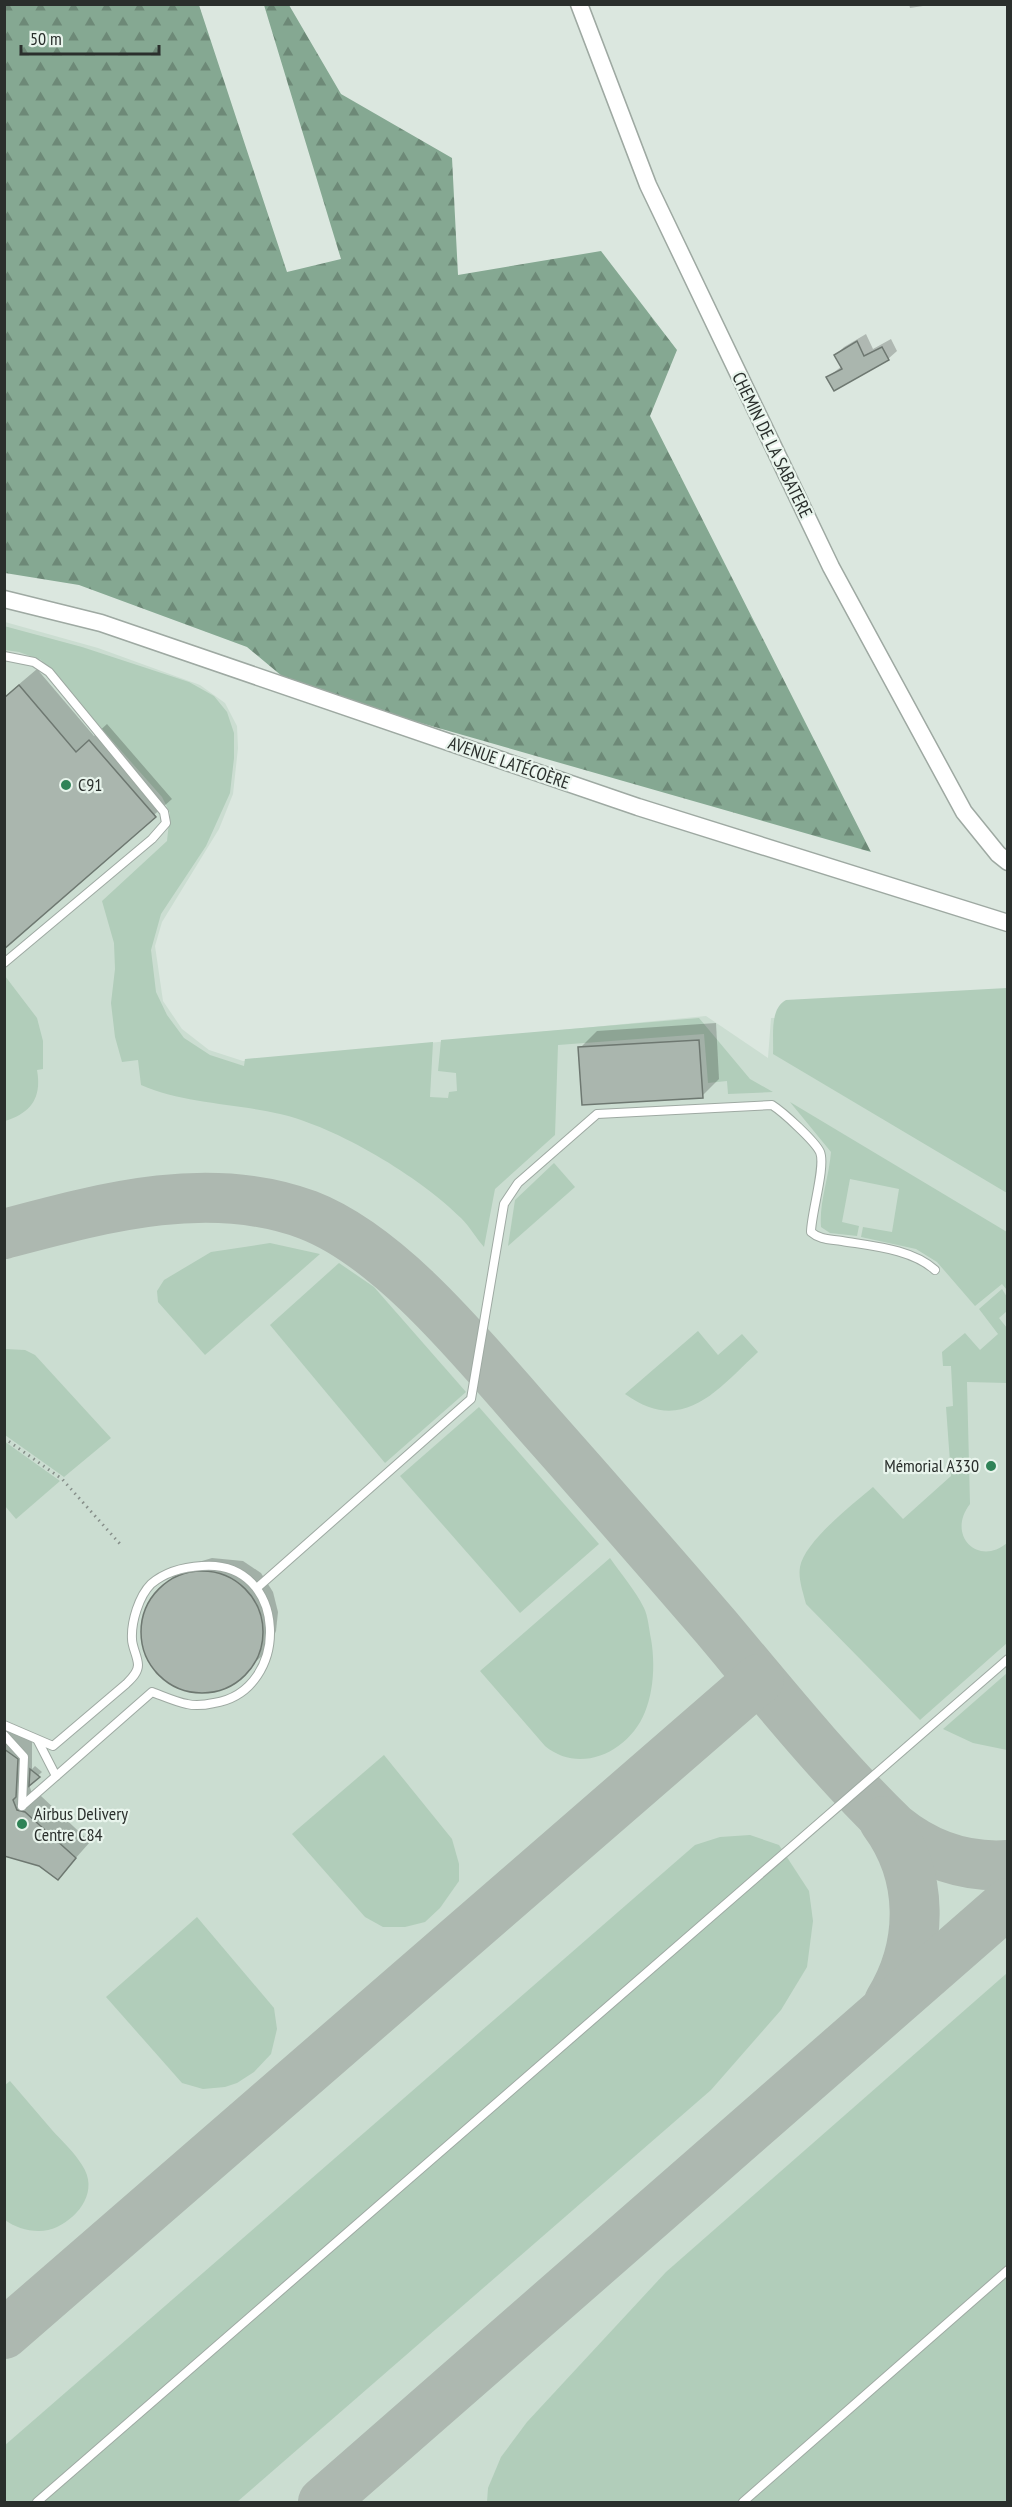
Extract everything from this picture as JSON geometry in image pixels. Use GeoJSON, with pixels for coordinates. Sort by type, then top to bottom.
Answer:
{"type":"FeatureCollection","features":[{"type":"Feature","properties":{"kind":"street","name":"CHEMIN DE LA SABATERE"},"geometry":{"type":"LineString","coordinates":[[579,4],[648,185],[831,567],[964,812],[998,854],[1008,862]]}},
{"type":"Feature","properties":{"kind":"street","name":"AVENUE LATÉCOÈRE"},"geometry":{"type":"LineString","coordinates":[[8,600],[100,624],[638,807],[1008,923]]}},
{"type":"Feature","properties":{"kind":"lane"},"geometry":{"type":"LineString","coordinates":[[4,656],[34,662],[49,672],[164,812],[166,823],[152,839],[4,963]]}},
{"type":"Feature","properties":{"kind":"lane"},"geometry":{"type":"LineString","coordinates":[[258,1587],[471,1398],[504,1204],[518,1184],[597,1114],[772,1104],[785,1114],[820,1152],[811,1232],[824,1239],[909,1255],[922,1260],[935,1270]]}},
{"type":"Feature","properties":{"kind":"lane"},"geometry":{"type":"LineString","coordinates":[[4,1725],[53,1746],[135,1675],[138,1664],[132,1638],[133,1623],[143,1595],[152,1584],[185,1567],[206,1565],[221,1567],[236,1573],[258,1587],[271,1618],[272,1634],[265,1658],[249,1688],[234,1699],[201,1705],[187,1704],[152,1692],[22,1806],[24,1757],[4,1736]]}},
{"type":"Feature","properties":{"kind":"lane"},"geometry":{"type":"LineString","coordinates":[[37,2502],[1008,1659]]}},
{"type":"Feature","properties":{"kind":"lane"},"geometry":{"type":"LineString","coordinates":[[38,1741],[56,1776]]}},
{"type":"Feature","properties":{"kind":"lane"},"geometry":{"type":"LineString","coordinates":[[743,2502],[1008,2270]]}},
{"type":"Feature","properties":{"kind":"path"},"geometry":{"type":"LineString","coordinates":[[4,1438],[62,1479],[121,1545]]}},
{"type":"Feature","properties":{"kind":"shaded area"},"geometry":{"type":"Polygon","coordinates":[[[5,622],[98,648],[200,685],[225,703],[237,726],[238,748],[233,794],[219,829],[162,922],[155,946],[163,1001],[182,1029],[209,1050],[243,1061],[706,1016],[768,1058],[771,1018],[1008,1012],[1007,2502],[5,2502],[5,622]]]}},
{"type":"Feature","properties":{"kind":"shaded area"},"geometry":{"type":"Polygon","coordinates":[[[4,626],[82,647],[189,682],[214,696],[227,712],[234,733],[230,793],[206,846],[161,914],[151,950],[156,992],[167,1015],[184,1038],[210,1055],[244,1066],[245,1059],[433,1042],[430,1097],[448,1098],[449,1092],[457,1091],[456,1073],[438,1071],[441,1040],[699,1018],[750,1079],[773,1092],[728,1094],[727,1081],[708,1083],[704,1034],[558,1045],[555,1135],[495,1189],[484,1247],[461,1218],[423,1186],[352,1142],[327,1130],[280,1114],[192,1100],[141,1085],[138,1060],[122,1062],[115,1037],[111,1003],[115,969],[114,943],[102,901],[167,841],[170,813],[162,797],[41,660],[19,652],[5,650],[4,626]]]}},
{"type":"Feature","properties":{"kind":"shaded area"},"geometry":{"type":"Polygon","coordinates":[[[5,976],[37,1018],[43,1041],[43,1069],[37,1070],[38,1089],[33,1103],[22,1114],[5,1121],[5,976]]]}},
{"type":"Feature","properties":{"kind":"shaded area"},"geometry":{"type":"Polygon","coordinates":[[[1007,988],[1007,1193],[773,1054],[775,1017],[777,1010],[786,1000],[1007,988]]]}},
{"type":"Feature","properties":{"kind":"shaded area"},"geometry":{"type":"Polygon","coordinates":[[[790,1102],[1007,1232],[1007,1290],[1002,1284],[975,1306],[937,1262],[916,1249],[861,1237],[863,1227],[892,1232],[899,1189],[850,1179],[842,1222],[859,1226],[857,1236],[830,1233],[821,1227],[821,1209],[831,1152],[790,1102]]]}},
{"type":"Feature","properties":{"kind":"shaded area"},"geometry":{"type":"Polygon","coordinates":[[[554,1163],[575,1187],[508,1246],[515,1200],[554,1163]]]}},
{"type":"Feature","properties":{"kind":"shaded area"},"geometry":{"type":"Polygon","coordinates":[[[270,1243],[320,1254],[205,1355],[158,1302],[157,1291],[164,1280],[211,1252],[270,1243]]]}},
{"type":"Feature","properties":{"kind":"shaded area"},"geometry":{"type":"Polygon","coordinates":[[[339,1263],[374,1287],[466,1392],[385,1463],[270,1325],[339,1263]]]}},
{"type":"Feature","properties":{"kind":"shaded area"},"geometry":{"type":"Polygon","coordinates":[[[1002,1289],[1007,1297],[1007,1311],[999,1318],[1007,1328],[1007,1383],[967,1382],[970,1504],[962,1527],[969,1544],[976,1549],[986,1551],[1007,1543],[1007,1643],[920,1720],[806,1604],[800,1581],[800,1567],[810,1546],[820,1535],[873,1487],[903,1519],[951,1476],[946,1407],[953,1406],[951,1366],[943,1366],[942,1352],[965,1333],[980,1350],[998,1334],[979,1309],[1002,1289]]]}},
{"type":"Feature","properties":{"kind":"shaded area"},"geometry":{"type":"Polygon","coordinates":[[[698,1331],[718,1355],[742,1334],[758,1352],[713,1393],[698,1403],[682,1409],[664,1410],[646,1406],[625,1394],[698,1331]]]}},
{"type":"Feature","properties":{"kind":"shaded area"},"geometry":{"type":"Polygon","coordinates":[[[5,1349],[25,1350],[35,1355],[111,1438],[64,1477],[5,1435],[5,1349]]]}},
{"type":"Feature","properties":{"kind":"shaded area"},"geometry":{"type":"Polygon","coordinates":[[[479,1407],[599,1544],[520,1613],[400,1476],[479,1407]]]}},
{"type":"Feature","properties":{"kind":"shaded area"},"geometry":{"type":"Polygon","coordinates":[[[4,1441],[60,1481],[16,1519],[5,1506],[4,1441]]]}},
{"type":"Feature","properties":{"kind":"shaded area"},"geometry":{"type":"Polygon","coordinates":[[[610,1558],[644,1608],[653,1657],[650,1695],[638,1726],[616,1748],[588,1759],[573,1759],[559,1755],[545,1746],[480,1671],[610,1558]]]}},
{"type":"Feature","properties":{"kind":"shaded area"},"geometry":{"type":"Polygon","coordinates":[[[1007,1673],[1007,1750],[973,1743],[943,1729],[1007,1673]]]}},
{"type":"Feature","properties":{"kind":"shaded area"},"geometry":{"type":"Polygon","coordinates":[[[384,1755],[452,1839],[459,1864],[459,1881],[440,1908],[425,1922],[405,1927],[383,1927],[365,1917],[292,1834],[384,1755]]]}},
{"type":"Feature","properties":{"kind":"shaded area"},"geometry":{"type":"Polygon","coordinates":[[[750,1835],[779,1845],[809,1891],[813,1921],[807,1967],[781,2010],[711,2090],[237,2502],[5,2502],[4,2446],[695,1845],[720,1837],[750,1835]]]}},
{"type":"Feature","properties":{"kind":"shaded area"},"geometry":{"type":"Polygon","coordinates":[[[197,1917],[274,2008],[277,2029],[271,2054],[254,2072],[237,2083],[225,2087],[203,2089],[182,2083],[106,1997],[197,1917]]]}},
{"type":"Feature","properties":{"kind":"shaded area"},"geometry":{"type":"Polygon","coordinates":[[[1007,1973],[1007,2501],[487,2502],[488,2488],[501,2457],[527,2422],[666,2272],[1007,1973]]]}},
{"type":"Feature","properties":{"kind":"shaded area"},"geometry":{"type":"Polygon","coordinates":[[[10,2081],[75,2156],[87,2174],[88,2193],[80,2209],[57,2227],[44,2231],[30,2230],[5,2220],[4,2086],[10,2081]]]}},
{"type":"Feature","properties":{"kind":"green space"},"geometry":{"type":"Polygon","coordinates":[[[4,5],[199,5],[287,272],[341,259],[264,5],[289,5],[341,94],[452,158],[458,275],[601,251],[677,350],[650,416],[871,852],[295,687],[247,647],[79,585],[5,573],[4,5]]]}},
{"type":"Feature","properties":{"kind":"building"},"geometry":{"type":"Polygon","coordinates":[[[857,341],[864,356],[882,347],[889,360],[834,391],[826,377],[842,369],[834,355],[857,341]]]}},
{"type":"Feature","properties":{"kind":"building","name":"C91"},"geometry":{"type":"Polygon","coordinates":[[[19,685],[76,752],[89,740],[156,817],[4,949],[4,698],[19,685]]]}},
{"type":"Feature","properties":{"kind":"building"},"geometry":{"type":"Polygon","coordinates":[[[699,1040],[703,1098],[582,1105],[578,1047],[699,1040]]]}},
{"type":"Feature","properties":{"kind":"building"},"geometry":{"type":"Polygon","coordinates":[[[202,1571],[226,1575],[245,1589],[259,1608],[263,1632],[259,1656],[245,1675],[226,1689],[202,1693],[178,1689],[159,1675],[145,1656],[141,1632],[145,1608],[159,1589],[178,1575],[202,1571]]]}},
{"type":"Feature","properties":{"kind":"building","name":"Airbus Delivery Centre C84"},"geometry":{"type":"Polygon","coordinates":[[[4,1749],[18,1759],[16,1797],[13,1800],[17,1810],[25,1812],[76,1858],[58,1880],[39,1866],[4,1856],[4,1749]]]}},
{"type":"Feature","properties":{"kind":"building"},"geometry":{"type":"Polygon","coordinates":[[[30,1769],[40,1777],[29,1786],[30,1769]]]}},
{"type":"Feature","properties":{"kind":"taxiway"},"geometry":{"type":"LineString","coordinates":[[4,1234],[117,1207],[194,1198],[233,1199],[271,1204],[308,1215],[338,1230],[369,1250],[398,1274],[455,1329],[716,1627],[780,1704],[894,1828],[919,1845],[947,1857],[977,1864],[1008,1865]]}},
{"type":"Feature","properties":{"kind":"taxiway"},"geometry":{"type":"LineString","coordinates":[[4,2334],[759,1679]]}},
{"type":"Feature","properties":{"kind":"taxiway"},"geometry":{"type":"LineString","coordinates":[[884,1821],[907,1864],[915,1910],[909,1957],[889,2002]]}},
{"type":"Feature","properties":{"kind":"taxiway"},"geometry":{"type":"LineString","coordinates":[[323,2502],[1008,1903]]}},
{"type":"Feature","properties":{"kind":"place","name":"C91"},"geometry":{"type":"Point","coordinates":[66,785]}},
{"type":"Feature","properties":{"kind":"place","name":"Mémorial A330"},"geometry":{"type":"Point","coordinates":[991,1466]}},
{"type":"Feature","properties":{"kind":"place","name":"Airbus Delivery Centre C84"},"geometry":{"type":"Point","coordinates":[22,1824]}}]}
